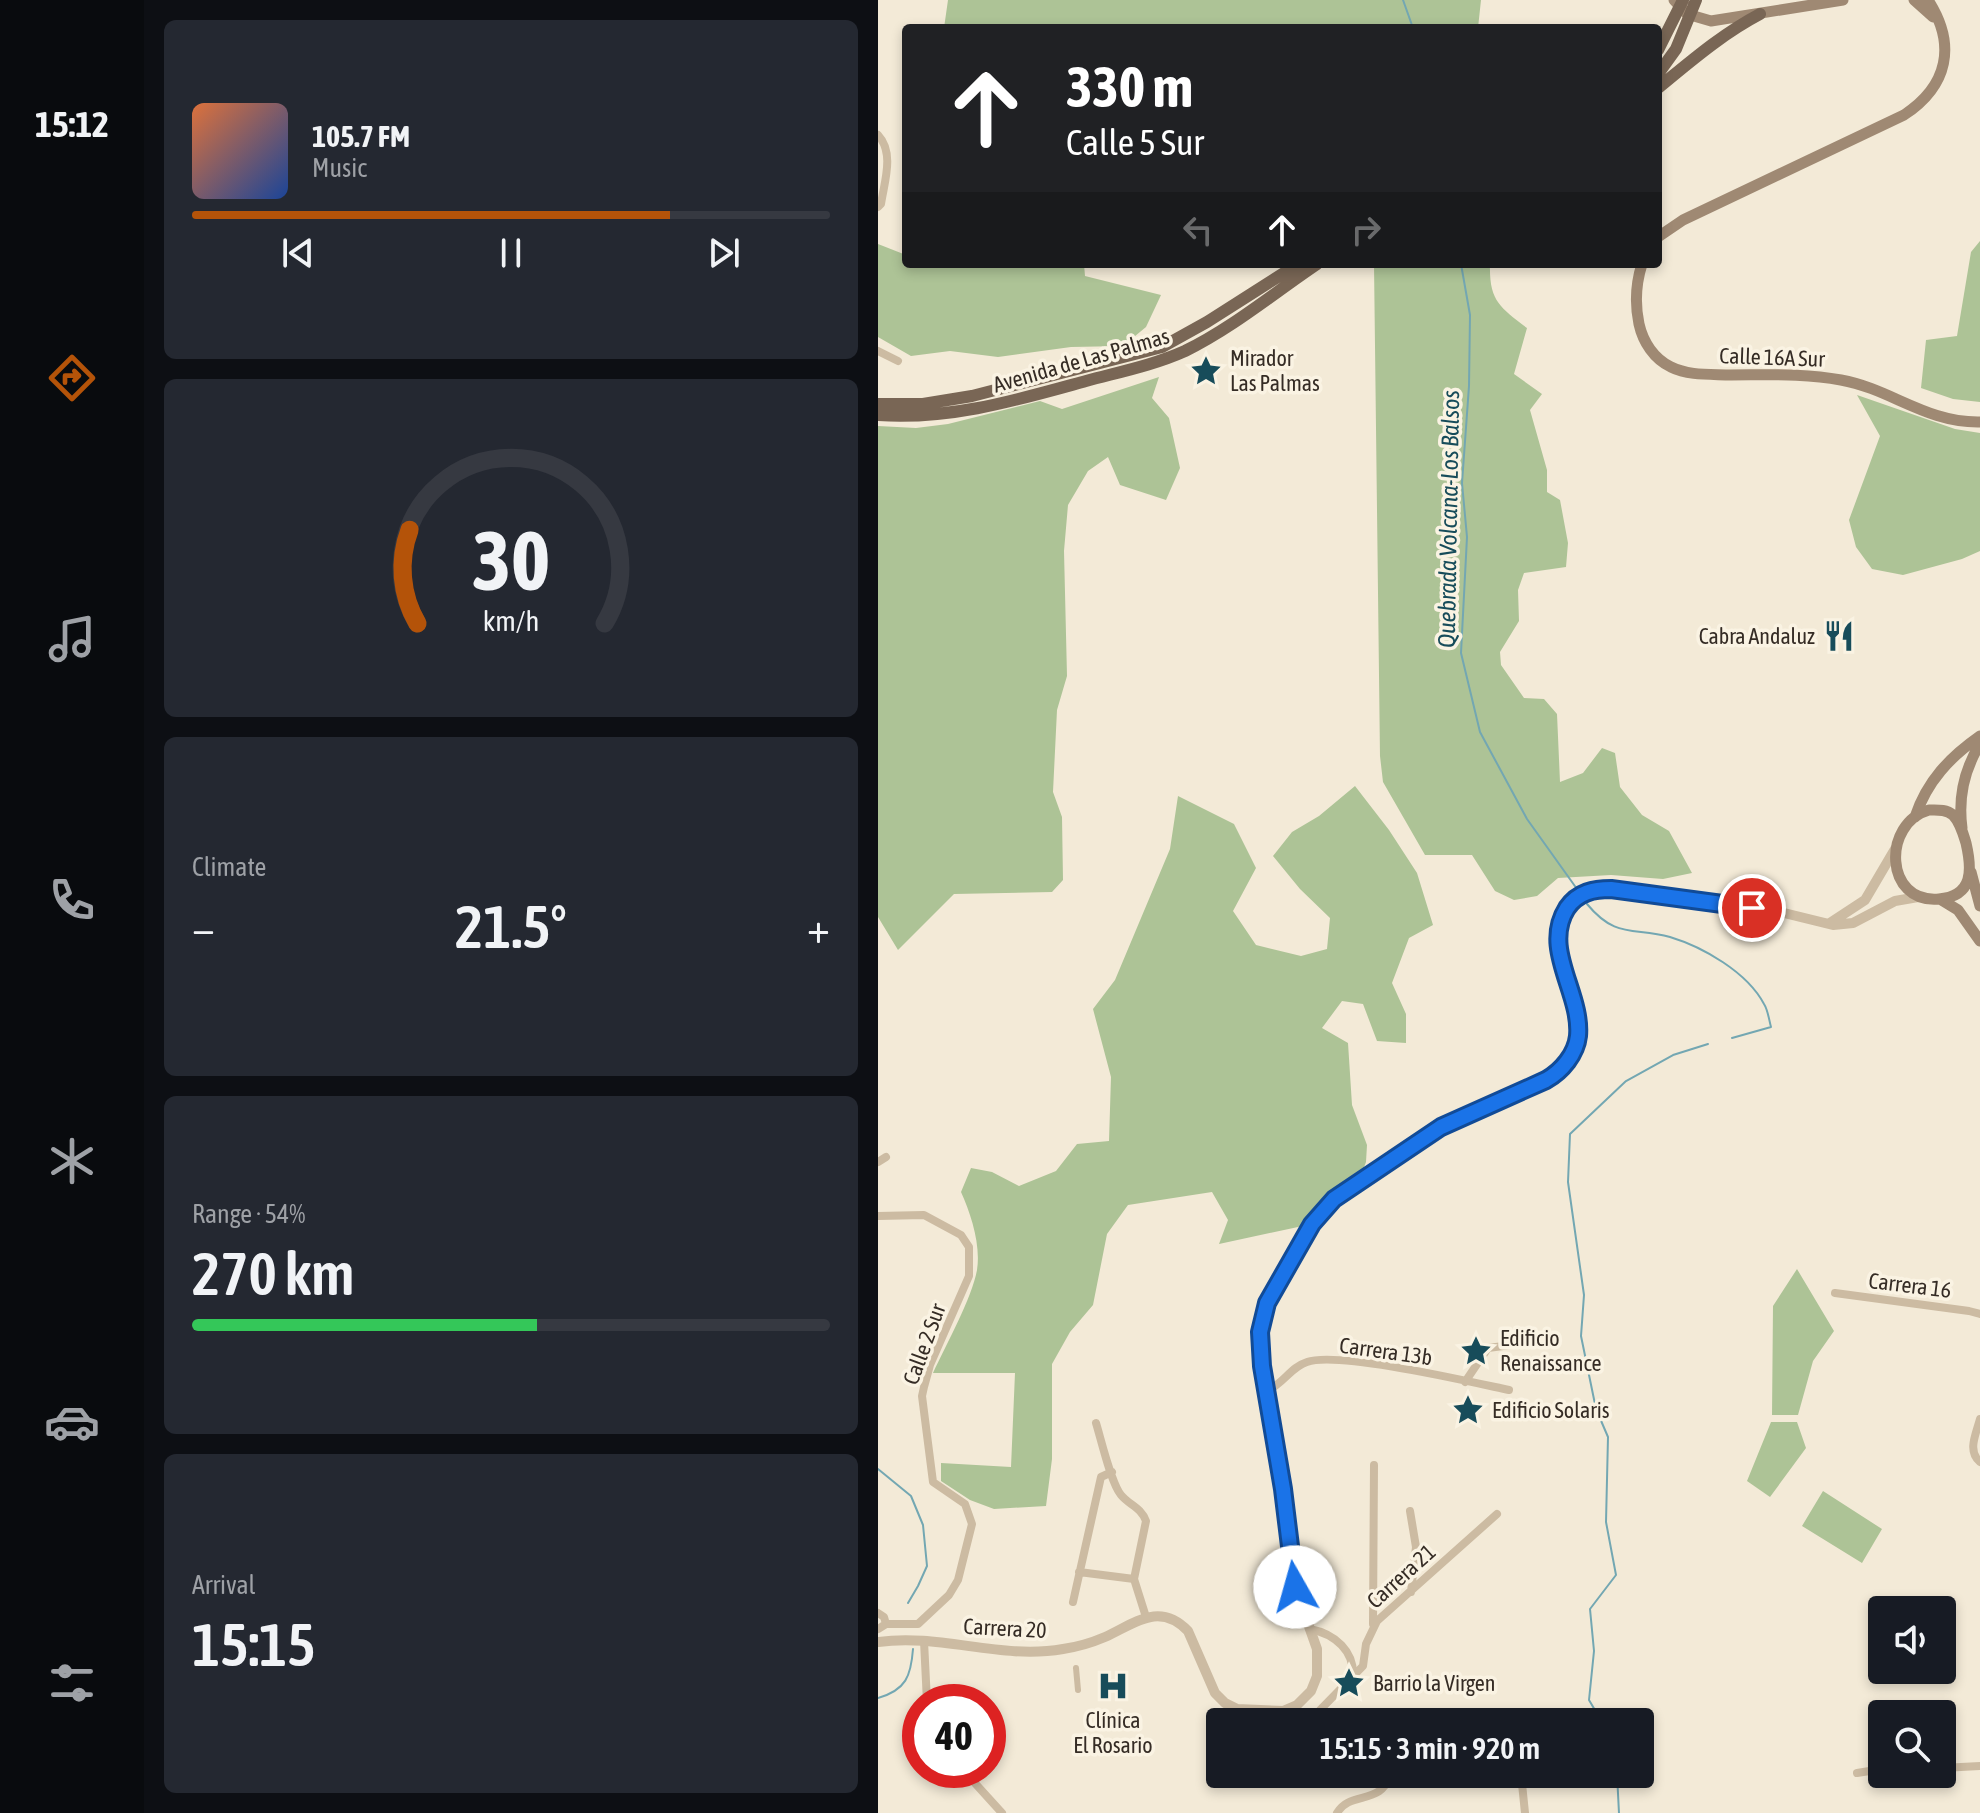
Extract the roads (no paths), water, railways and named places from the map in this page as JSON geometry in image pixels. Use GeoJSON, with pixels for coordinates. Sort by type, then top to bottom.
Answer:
{"type":"FeatureCollection","features":[{"type":"Feature","properties":{"kind":"main road"},"geometry":{"type":"LineString","coordinates":[[1674,0],[1687,14],[1711,21],[1843,0]]}},
{"type":"Feature","properties":{"kind":"main road"},"geometry":{"type":"LineString","coordinates":[[1662,42],[1683,0]]}},
{"type":"Feature","properties":{"kind":"main road"},"geometry":{"type":"LineString","coordinates":[[1662,68],[1680,41],[1696,0]]}},
{"type":"Feature","properties":{"kind":"main road"},"geometry":{"type":"LineString","coordinates":[[1914,0],[1939,23]]}},
{"type":"Feature","properties":{"kind":"main road"},"geometry":{"type":"LineString","coordinates":[[1662,234],[1671,226],[1918,106],[1936,86],[1944,64],[1944,42],[1928,0]]}},
{"type":"Feature","properties":{"kind":"main road"},"geometry":{"type":"LineString","coordinates":[[1662,85],[1698,55],[1760,14]]}},
{"type":"Feature","properties":{"kind":"main road","name":"Avenida de Las Palmas"},"geometry":{"type":"LineString","coordinates":[[878,404],[923,404],[972,396],[1162,347],[1292,268]]}},
{"type":"Feature","properties":{"kind":"main road","name":"Avenida de Las Palmas"},"geometry":{"type":"LineString","coordinates":[[878,415],[945,415],[1002,405],[1159,360],[1210,338],[1311,268]]}},
{"type":"Feature","properties":{"kind":"main road","name":"Calle 16A Sur"},"geometry":{"type":"LineString","coordinates":[[1641,268],[1637,292],[1641,330],[1650,349],[1668,366],[1689,373],[1844,380],[1938,418],[1980,422]]}},
{"type":"Feature","properties":{"kind":"main road"},"geometry":{"type":"LineString","coordinates":[[1980,736],[1938,773],[1895,849],[1895,865],[1906,887],[1918,897],[1940,899],[1958,910],[1980,941]]}},
{"type":"Feature","properties":{"kind":"main road"},"geometry":{"type":"LineString","coordinates":[[1980,744],[1969,765],[1960,805],[1980,906]]}},
{"type":"Feature","properties":{"kind":"main road"},"geometry":{"type":"LineString","coordinates":[[1915,817],[1929,810],[1948,812],[1963,832]]}},
{"type":"Feature","properties":{"kind":"main road"},"geometry":{"type":"LineString","coordinates":[[1940,899],[1963,889],[1971,872]]}},
{"type":"Feature","properties":{"kind":"street"},"geometry":{"type":"LineString","coordinates":[[878,135],[888,157],[878,207]]}},
{"type":"Feature","properties":{"kind":"street"},"geometry":{"type":"LineString","coordinates":[[878,351],[898,361]]}},
{"type":"Feature","properties":{"kind":"street"},"geometry":{"type":"LineString","coordinates":[[1828,924],[1865,900],[1895,849]]}},
{"type":"Feature","properties":{"kind":"street"},"geometry":{"type":"LineString","coordinates":[[1096,1423],[1119,1492],[1134,1503],[1146,1521],[1134,1579],[1146,1617],[1161,1617],[1181,1624],[1188,1631],[1215,1693],[1225,1703],[1237,1709],[1277,1712],[1297,1705],[1315,1683],[1319,1667],[1317,1649],[1295,1587],[1262,1366],[1261,1322],[1267,1303],[1317,1215],[1334,1199],[1422,1137],[1546,1080],[1562,1068],[1572,1054],[1578,1036],[1576,1012],[1558,941],[1560,923],[1573,901],[1590,891],[1611,889],[1780,912],[1828,924],[1853,923],[1895,901],[1918,897]]}},
{"type":"Feature","properties":{"kind":"street","name":"Calle 2 Sur"},"geometry":{"type":"LineString","coordinates":[[878,1216],[917,1213],[961,1235],[969,1247],[969,1276],[930,1365],[922,1396],[933,1482],[965,1504],[972,1518],[958,1580],[949,1595],[918,1624],[882,1626]]}},
{"type":"Feature","properties":{"kind":"street","name":"Carrera 16"},"geometry":{"type":"LineString","coordinates":[[1835,1293],[1980,1314]]}},
{"type":"Feature","properties":{"kind":"street"},"geometry":{"type":"LineString","coordinates":[[1465,1382],[1488,1348],[1526,1343]]}},
{"type":"Feature","properties":{"kind":"street","name":"Carrera 13b"},"geometry":{"type":"LineString","coordinates":[[1267,1391],[1280,1384],[1296,1368],[1316,1360],[1361,1364],[1509,1390]]}},
{"type":"Feature","properties":{"kind":"street"},"geometry":{"type":"LineString","coordinates":[[1980,1419],[1973,1453],[1980,1462]]}},
{"type":"Feature","properties":{"kind":"street"},"geometry":{"type":"LineString","coordinates":[[1373,1627],[1374,1465]]}},
{"type":"Feature","properties":{"kind":"street"},"geometry":{"type":"LineString","coordinates":[[1073,1602],[1101,1477],[1112,1472]]}},
{"type":"Feature","properties":{"kind":"street"},"geometry":{"type":"LineString","coordinates":[[1410,1511],[1416,1539],[1411,1593]]}},
{"type":"Feature","properties":{"kind":"street","name":"Carrera 21"},"geometry":{"type":"LineString","coordinates":[[1353,1678],[1363,1666],[1366,1644],[1373,1627],[1497,1514]]}},
{"type":"Feature","properties":{"kind":"street"},"geometry":{"type":"LineString","coordinates":[[1079,1572],[1134,1579]]}},
{"type":"Feature","properties":{"kind":"street"},"geometry":{"type":"LineString","coordinates":[[878,1613],[884,1617],[882,1626]]}},
{"type":"Feature","properties":{"kind":"street","name":"Carrera 20"},"geometry":{"type":"LineString","coordinates":[[878,1642],[924,1641],[1011,1653],[1038,1653],[1091,1643],[1146,1617]]}},
{"type":"Feature","properties":{"kind":"street"},"geometry":{"type":"LineString","coordinates":[[1310,1629],[1331,1637],[1347,1651],[1353,1669],[1353,1678],[1322,1708]]}},
{"type":"Feature","properties":{"kind":"street"},"geometry":{"type":"LineString","coordinates":[[1317,1649],[1331,1637]]}},
{"type":"Feature","properties":{"kind":"street"},"geometry":{"type":"LineString","coordinates":[[924,1641],[926,1684]]}},
{"type":"Feature","properties":{"kind":"street"},"geometry":{"type":"LineString","coordinates":[[1076,1668],[1078,1690]]}},
{"type":"Feature","properties":{"kind":"street"},"geometry":{"type":"LineString","coordinates":[[1956,1767],[1980,1766]]}},
{"type":"Feature","properties":{"kind":"street"},"geometry":{"type":"LineString","coordinates":[[1857,1773],[1868,1771]]}},
{"type":"Feature","properties":{"kind":"street"},"geometry":{"type":"LineString","coordinates":[[979,1788],[1002,1813]]}},
{"type":"Feature","properties":{"kind":"street"},"geometry":{"type":"LineString","coordinates":[[1337,1813],[1347,1802],[1374,1795],[1383,1788]]}},
{"type":"Feature","properties":{"kind":"street"},"geometry":{"type":"LineString","coordinates":[[1522,1788],[1525,1813]]}},
{"type":"Feature","properties":{"kind":"waterway","name":"Quebrada Volcana-Los Balsos"},"geometry":{"type":"LineString","coordinates":[[1403,0],[1412,24]]}},
{"type":"Feature","properties":{"kind":"waterway","name":"Quebrada Volcana-Los Balsos"},"geometry":{"type":"LineString","coordinates":[[1462,268],[1470,315],[1462,483],[1467,537],[1461,653],[1480,732],[1527,819],[1577,889]]}},
{"type":"Feature","properties":{"kind":"waterway","name":"Quebrada Volcana-Los Balsos"},"geometry":{"type":"LineString","coordinates":[[1587,904],[1607,923],[1616,927],[1670,937],[1696,947],[1723,962],[1747,981],[1765,1006],[1771,1027],[1732,1038]]}},
{"type":"Feature","properties":{"kind":"waterway","name":"Quebrada Volcana-Los Balsos"},"geometry":{"type":"LineString","coordinates":[[1594,1708],[1589,1700],[1594,1651],[1590,1609],[1616,1575],[1606,1522],[1608,1437],[1596,1409],[1581,1336],[1584,1295],[1568,1182],[1570,1134],[1626,1081],[1673,1055],[1708,1044]]}},
{"type":"Feature","properties":{"kind":"waterway"},"geometry":{"type":"LineString","coordinates":[[878,1469],[911,1496],[923,1525],[927,1566],[908,1603]]}},
{"type":"Feature","properties":{"kind":"waterway"},"geometry":{"type":"LineString","coordinates":[[878,1698],[895,1691],[905,1681],[911,1667],[913,1649]]}},
{"type":"Feature","properties":{"kind":"waterway","name":"Quebrada Volcana-Los Balsos"},"geometry":{"type":"LineString","coordinates":[[1618,1788],[1619,1813]]}},
{"type":"Feature","properties":{"kind":"place","name":"Mirador Las Palmas"},"geometry":{"type":"Point","coordinates":[1206,371]}},
{"type":"Feature","properties":{"kind":"place","name":"Cabra Andaluz"},"geometry":{"type":"Point","coordinates":[1839,636]}},
{"type":"Feature","properties":{"kind":"place","name":"Edificio Renaissance"},"geometry":{"type":"Point","coordinates":[1476,1351]}},
{"type":"Feature","properties":{"kind":"place","name":"Edificio Solaris"},"geometry":{"type":"Point","coordinates":[1468,1410]}},
{"type":"Feature","properties":{"kind":"place","name":"Barrio la Virgen"},"geometry":{"type":"Point","coordinates":[1349,1683]}},
{"type":"Feature","properties":{"kind":"place","name":"Clínica El Rosario"},"geometry":{"type":"Point","coordinates":[1113,1686]}}]}
